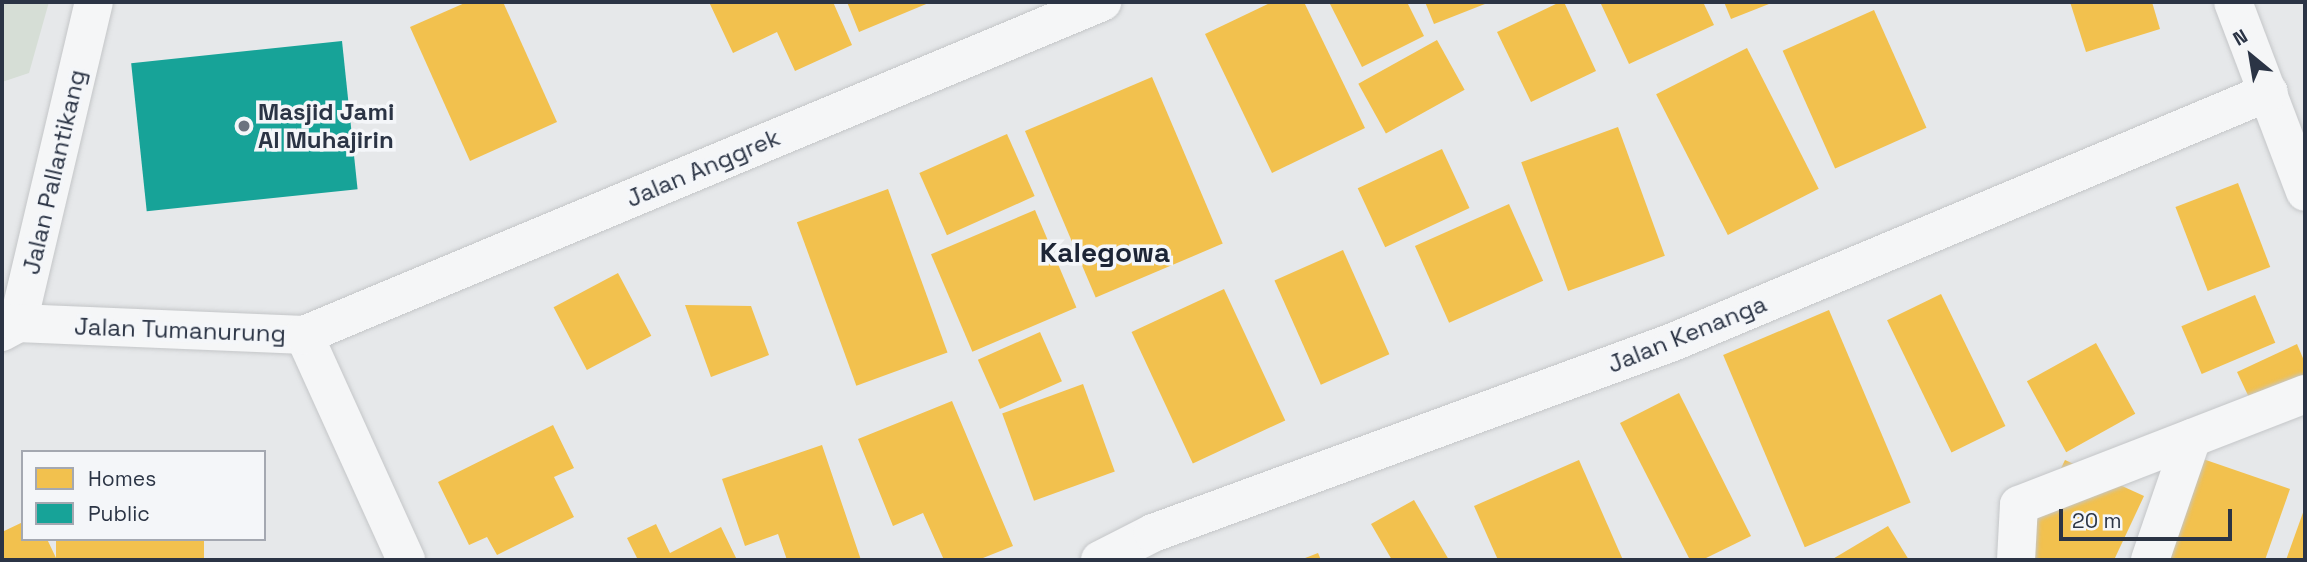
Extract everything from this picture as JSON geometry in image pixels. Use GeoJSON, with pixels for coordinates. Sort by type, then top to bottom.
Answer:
{"type":"FeatureCollection","features":[{"type":"Feature","properties":{"kind":"street","name":"Jalan Pallantikang"},"geometry":{"type":"LineString","coordinates":[[10,327],[94,2]]}},
{"type":"Feature","properties":{"kind":"street","name":"Jalan Anggrek"},"geometry":{"type":"LineString","coordinates":[[304,335],[1102,2]]}},
{"type":"Feature","properties":{"kind":"street"},"geometry":{"type":"LineString","coordinates":[[2233,2],[2301,166]]}},
{"type":"Feature","properties":{"kind":"street","name":"Jalan Kenanga"},"geometry":{"type":"LineString","coordinates":[[1100,560],[1153,533],[1673,342],[2269,93]]}},
{"type":"Feature","properties":{"kind":"street","name":"Jalan Tumanurung"},"geometry":{"type":"LineString","coordinates":[[10,327],[304,335],[406,560]]}},
{"type":"Feature","properties":{"kind":"street"},"geometry":{"type":"LineString","coordinates":[[2016,560],[2019,505],[2305,394]]}},
{"type":"Feature","properties":{"kind":"street"},"geometry":{"type":"LineString","coordinates":[[2150,560],[2192,438]]}},
{"type":"Feature","properties":{"kind":"shaded area"},"geometry":{"type":"Polygon","coordinates":[[[2,2],[49,2],[29,73],[2,82],[2,2]]]}},
{"type":"Feature","properties":{"kind":"building: Homes"},"geometry":{"type":"Polygon","coordinates":[[[467,2],[503,2],[557,122],[470,161],[410,27],[467,2]]]}},
{"type":"Feature","properties":{"kind":"building: Homes"},"geometry":{"type":"Polygon","coordinates":[[[709,2],[833,2],[852,45],[795,71],[777,32],[733,53],[709,2]]]}},
{"type":"Feature","properties":{"kind":"building: Homes"},"geometry":{"type":"Polygon","coordinates":[[[847,2],[931,2],[859,32],[847,2]]]}},
{"type":"Feature","properties":{"kind":"building: Homes"},"geometry":{"type":"Polygon","coordinates":[[[1272,2],[1304,2],[1365,128],[1272,173],[1205,34],[1272,2]]]}},
{"type":"Feature","properties":{"kind":"building: Homes"},"geometry":{"type":"Polygon","coordinates":[[[1329,2],[1407,2],[1424,36],[1362,67],[1329,2]]]}},
{"type":"Feature","properties":{"kind":"building: Homes"},"geometry":{"type":"Polygon","coordinates":[[[1425,2],[1490,2],[1434,24],[1425,2]]]}},
{"type":"Feature","properties":{"kind":"building: Homes"},"geometry":{"type":"Polygon","coordinates":[[[1564,2],[1596,71],[1531,102],[1497,32],[1564,2]]]}},
{"type":"Feature","properties":{"kind":"building: Homes"},"geometry":{"type":"Polygon","coordinates":[[[1703,2],[1714,25],[1629,64],[1601,4],[1703,2]]]}},
{"type":"Feature","properties":{"kind":"building: Homes"},"geometry":{"type":"Polygon","coordinates":[[[1724,2],[1774,2],[1731,19],[1724,2]]]}},
{"type":"Feature","properties":{"kind":"building: Homes"},"geometry":{"type":"Polygon","coordinates":[[[2070,2],[2152,2],[2160,29],[2086,52],[2070,2]]]}},
{"type":"Feature","properties":{"kind":"building: Homes"},"geometry":{"type":"Polygon","coordinates":[[[1874,10],[1926,128],[1835,169],[1783,51],[1874,10]]]}},
{"type":"Feature","properties":{"kind":"building: Homes"},"geometry":{"type":"Polygon","coordinates":[[[1437,40],[1465,90],[1386,133],[1358,84],[1437,40]]]}},
{"type":"Feature","properties":{"kind":"building: Homes"},"geometry":{"type":"Polygon","coordinates":[[[1747,48],[1819,189],[1728,235],[1656,94],[1747,48]]]}},
{"type":"Feature","properties":{"kind":"building: Homes"},"geometry":{"type":"Polygon","coordinates":[[[1152,77],[1223,244],[1096,298],[1025,131],[1152,77]]]}},
{"type":"Feature","properties":{"kind":"building: Homes"},"geometry":{"type":"Polygon","coordinates":[[[1618,127],[1665,256],[1568,291],[1521,162],[1618,127]]]}},
{"type":"Feature","properties":{"kind":"building: Homes"},"geometry":{"type":"Polygon","coordinates":[[[1007,134],[1035,196],[947,235],[919,173],[1007,134]]]}},
{"type":"Feature","properties":{"kind":"building: Homes"},"geometry":{"type":"Polygon","coordinates":[[[1442,149],[1469,208],[1385,247],[1358,188],[1442,149]]]}},
{"type":"Feature","properties":{"kind":"building: Homes"},"geometry":{"type":"Polygon","coordinates":[[[2238,183],[2270,267],[2208,291],[2175,207],[2238,183]]]}},
{"type":"Feature","properties":{"kind":"building: Homes"},"geometry":{"type":"Polygon","coordinates":[[[888,189],[948,353],[856,386],[797,222],[888,189]]]}},
{"type":"Feature","properties":{"kind":"building: Homes"},"geometry":{"type":"Polygon","coordinates":[[[1509,204],[1543,281],[1449,323],[1415,246],[1509,204]]]}},
{"type":"Feature","properties":{"kind":"building: Homes"},"geometry":{"type":"Polygon","coordinates":[[[1035,210],[1076,308],[972,352],[931,254],[1035,210]]]}},
{"type":"Feature","properties":{"kind":"building: Homes"},"geometry":{"type":"Polygon","coordinates":[[[1343,250],[1389,354],[1321,385],[1274,281],[1343,250]]]}},
{"type":"Feature","properties":{"kind":"building: Homes"},"geometry":{"type":"Polygon","coordinates":[[[618,273],[651,336],[587,370],[554,307],[618,273]]]}},
{"type":"Feature","properties":{"kind":"building: Homes"},"geometry":{"type":"Polygon","coordinates":[[[1224,289],[1285,420],[1193,464],[1132,332],[1224,289]]]}},
{"type":"Feature","properties":{"kind":"building: Homes"},"geometry":{"type":"Polygon","coordinates":[[[1941,294],[2005,426],[1952,452],[1887,320],[1941,294]]]}},
{"type":"Feature","properties":{"kind":"building: Homes"},"geometry":{"type":"Polygon","coordinates":[[[2255,295],[2275,343],[2202,374],[2181,326],[2255,295]]]}},
{"type":"Feature","properties":{"kind":"building: Homes"},"geometry":{"type":"Polygon","coordinates":[[[685,305],[751,306],[769,355],[711,377],[685,305]]]}},
{"type":"Feature","properties":{"kind":"building: Homes"},"geometry":{"type":"Polygon","coordinates":[[[1829,310],[1911,502],[1805,547],[1723,355],[1829,310]]]}},
{"type":"Feature","properties":{"kind":"building: Homes"},"geometry":{"type":"Polygon","coordinates":[[[1040,332],[1062,381],[1000,409],[978,360],[1040,332]]]}},
{"type":"Feature","properties":{"kind":"building: Homes"},"geometry":{"type":"Polygon","coordinates":[[[2096,343],[2135,414],[2066,452],[2027,381],[2096,343]]]}},
{"type":"Feature","properties":{"kind":"building: Homes"},"geometry":{"type":"Polygon","coordinates":[[[2297,344],[2305,363],[2305,385],[2254,408],[2237,372],[2297,344]]]}},
{"type":"Feature","properties":{"kind":"building: Homes"},"geometry":{"type":"Polygon","coordinates":[[[1083,384],[1115,471],[1034,501],[1002,413],[1083,384]]]}},
{"type":"Feature","properties":{"kind":"building: Homes"},"geometry":{"type":"Polygon","coordinates":[[[1679,393],[1751,536],[1702,560],[1690,560],[1620,423],[1679,393]]]}},
{"type":"Feature","properties":{"kind":"building: Homes"},"geometry":{"type":"Polygon","coordinates":[[[952,401],[1013,546],[978,560],[944,560],[923,513],[893,526],[858,439],[952,401]]]}},
{"type":"Feature","properties":{"kind":"building: Homes"},"geometry":{"type":"Polygon","coordinates":[[[553,425],[574,468],[554,477],[574,517],[497,555],[487,537],[469,545],[438,482],[553,425]]]}},
{"type":"Feature","properties":{"kind":"building: Homes"},"geometry":{"type":"Polygon","coordinates":[[[822,445],[861,560],[787,560],[778,534],[745,546],[722,479],[822,445]]]}},
{"type":"Feature","properties":{"kind":"building: Homes"},"geometry":{"type":"Polygon","coordinates":[[[2203,459],[2290,489],[2265,560],[2167,560],[2203,459]]]}},
{"type":"Feature","properties":{"kind":"building: Homes"},"geometry":{"type":"Polygon","coordinates":[[[1579,460],[1623,560],[1498,560],[1474,506],[1579,460]]]}},
{"type":"Feature","properties":{"kind":"building: Homes"},"geometry":{"type":"Polygon","coordinates":[[[2065,460],[2144,496],[2114,560],[2017,560],[2065,460]]]}},
{"type":"Feature","properties":{"kind":"building: Homes"},"geometry":{"type":"Polygon","coordinates":[[[1414,500],[1449,560],[1392,560],[1371,524],[1414,500]]]}},
{"type":"Feature","properties":{"kind":"building: Homes"},"geometry":{"type":"Polygon","coordinates":[[[2305,507],[2305,560],[2286,560],[2305,507]]]}},
{"type":"Feature","properties":{"kind":"building: Homes"},"geometry":{"type":"Polygon","coordinates":[[[21,523],[21,541],[48,541],[57,560],[2,560],[2,532],[21,523]]]}},
{"type":"Feature","properties":{"kind":"building: Homes"},"geometry":{"type":"Polygon","coordinates":[[[656,524],[670,553],[721,527],[737,560],[638,560],[627,538],[656,524]]]}},
{"type":"Feature","properties":{"kind":"building: Homes"},"geometry":{"type":"Polygon","coordinates":[[[1888,526],[1909,560],[1831,560],[1888,526]]]}},
{"type":"Feature","properties":{"kind":"building: Homes"},"geometry":{"type":"Polygon","coordinates":[[[56,541],[204,541],[204,560],[56,560],[56,541]]]}},
{"type":"Feature","properties":{"kind":"building: Homes"},"geometry":{"type":"Polygon","coordinates":[[[1318,553],[1321,560],[1300,560],[1318,553]]]}},
{"type":"Feature","properties":{"kind":"building: Public","name":"Masjid Jami Al Muhajirin"},"geometry":{"type":"Polygon","coordinates":[[[342,41],[358,189],[147,211],[131,63],[342,41]]]}},
{"type":"Feature","properties":{"kind":"place","name":"Masjid Jami Al Muhajirin"},"geometry":{"type":"Point","coordinates":[244,126]}},
{"type":"Feature","properties":{"kind":"district","name":"Kalegowa"},"geometry":{"type":"Point","coordinates":[1105,252]}}]}
